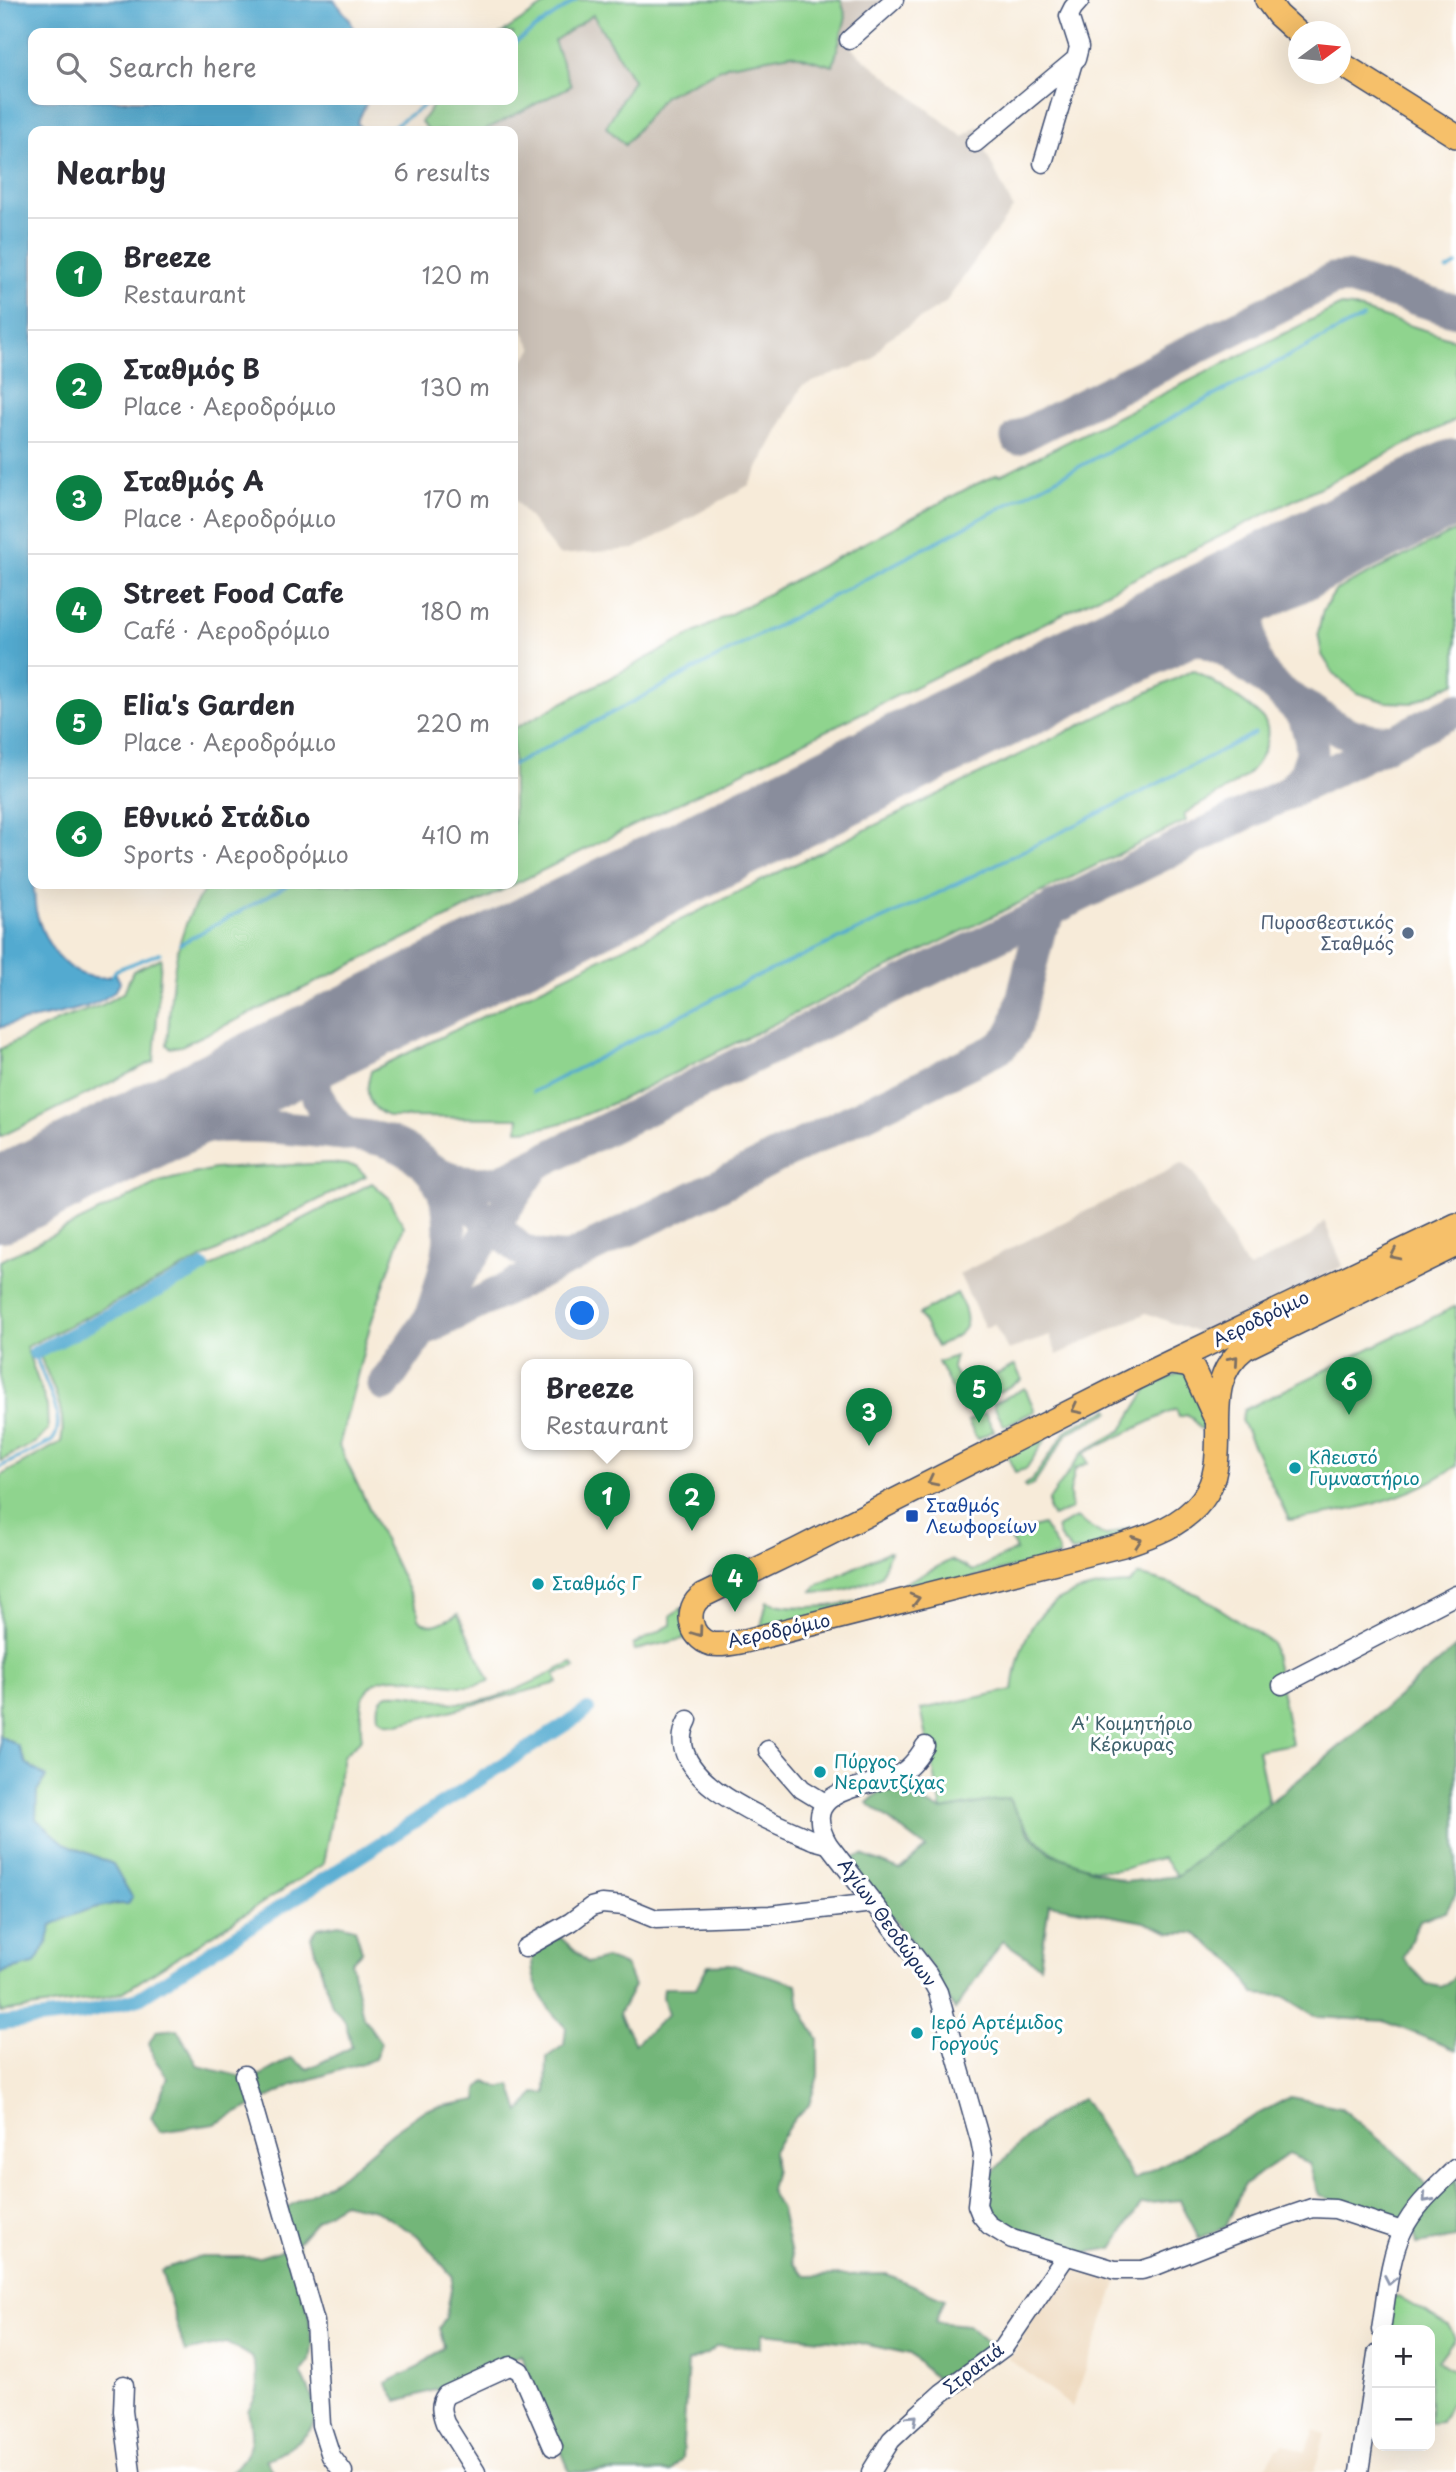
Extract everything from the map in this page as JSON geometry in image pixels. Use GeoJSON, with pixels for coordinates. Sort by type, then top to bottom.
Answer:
{"type":"FeatureCollection","features":[{"type":"Feature","properties":{"kind":"main road"},"geometry":{"type":"LineString","coordinates":[[1267,0],[1288,24]]}},
{"type":"Feature","properties":{"kind":"main road"},"geometry":{"type":"LineString","coordinates":[[1351,70],[1456,136]]}},
{"type":"Feature","properties":{"kind":"main road","name":"Αεροδρόμιο"},"geometry":{"type":"LineString","coordinates":[[1456,1225],[1370,1276],[1245,1348],[1235,1356],[1220,1385],[1214,1474],[1209,1489],[1202,1501],[1186,1516],[1149,1536],[1123,1545],[745,1641],[708,1643],[696,1633],[692,1625],[691,1609],[702,1596],[1171,1363],[1370,1276],[1456,1245]]}},
{"type":"Feature","properties":{"kind":"main road"},"geometry":{"type":"LineString","coordinates":[[1171,1363],[1193,1369],[1217,1423]]}},
{"type":"Feature","properties":{"kind":"street"},"geometry":{"type":"LineString","coordinates":[[849,40],[894,0]]}},
{"type":"Feature","properties":{"kind":"street"},"geometry":{"type":"LineString","coordinates":[[975,143],[1073,62],[1079,47],[1069,16],[1080,0]]}},
{"type":"Feature","properties":{"kind":"street"},"geometry":{"type":"LineString","coordinates":[[1043,163],[1073,62]]}},
{"type":"Feature","properties":{"kind":"street"},"geometry":{"type":"LineString","coordinates":[[1282,1685],[1456,1595]]}},
{"type":"Feature","properties":{"kind":"street"},"geometry":{"type":"LineString","coordinates":[[688,1720],[682,1740],[689,1764],[698,1774],[732,1802],[813,1840],[828,1844]]}},
{"type":"Feature","properties":{"kind":"street"},"geometry":{"type":"LineString","coordinates":[[768,1750],[803,1789],[825,1803],[836,1794],[896,1776],[913,1763],[925,1746]]}},
{"type":"Feature","properties":{"kind":"street","name":"Αγίων Θεοδώρων"},"geometry":{"type":"LineString","coordinates":[[825,1803],[820,1813],[820,1824],[828,1844],[928,1974],[938,1992],[980,2140],[982,2167],[977,2205],[981,2215],[998,2232],[1012,2239],[1115,2270],[1142,2270],[1287,2215],[1319,2207],[1347,2212],[1402,2231]]}},
{"type":"Feature","properties":{"kind":"street"},"geometry":{"type":"LineString","coordinates":[[525,1948],[591,1907],[602,1904],[624,1906],[656,1919],[771,1915],[873,1903]]}},
{"type":"Feature","properties":{"kind":"street"},"geometry":{"type":"LineString","coordinates":[[244,2075],[315,2322],[321,2425],[331,2456],[343,2472]]}},
{"type":"Feature","properties":{"kind":"street"},"geometry":{"type":"LineString","coordinates":[[1382,2325],[1392,2267],[1402,2231],[1425,2199],[1456,2168]]}},
{"type":"Feature","properties":{"kind":"street","name":"Στρατιά"},"geometry":{"type":"LineString","coordinates":[[871,2472],[891,2440],[909,2423],[942,2393],[1004,2347],[1066,2256]]}},
{"type":"Feature","properties":{"kind":"street"},"geometry":{"type":"LineString","coordinates":[[476,2472],[445,2423],[442,2400],[446,2395],[510,2366],[520,2371],[553,2447]]}},
{"type":"Feature","properties":{"kind":"street"},"geometry":{"type":"LineString","coordinates":[[124,2385],[122,2411],[131,2472]]}},
{"type":"Feature","properties":{"kind":"street"},"geometry":{"type":"LineString","coordinates":[[1359,2472],[1372,2387]]}},
{"type":"Feature","properties":{"kind":"shaded area"},"geometry":{"type":"Polygon","coordinates":[[[841,0],[889,0],[855,31],[852,49],[963,137],[978,126],[990,145],[985,151],[1013,208],[945,303],[886,340],[872,360],[802,386],[749,485],[634,549],[559,555],[518,503],[518,366],[533,349],[518,322],[518,126],[493,126],[571,86],[554,41],[593,14],[633,80],[606,127],[625,145],[664,96],[729,65],[791,54],[833,66],[846,17],[841,0]]]}},
{"type":"Feature","properties":{"kind":"shaded area"},"geometry":{"type":"Polygon","coordinates":[[[1183,1163],[1194,1173],[1245,1265],[1250,1268],[1311,1236],[1324,1221],[1343,1266],[1204,1335],[1146,1313],[1057,1355],[1050,1336],[1008,1350],[994,1324],[985,1328],[959,1274],[1183,1163]]]}},
{"type":"Feature","properties":{"kind":"shaded area"},"geometry":{"type":"Polygon","coordinates":[[[1079,2266],[1120,2275],[1072,2407],[1008,2358],[1014,2353],[1036,2311],[1062,2276],[1079,2266]]]}},
{"type":"Feature","properties":{"kind":"shaded area"},"geometry":{"type":"Polygon","coordinates":[[[1315,2430],[1325,2434],[1314,2472],[1263,2472],[1283,2443],[1305,2452],[1315,2430]]]}},
{"type":"Feature","properties":{"kind":"green space"},"geometry":{"type":"Polygon","coordinates":[[[552,0],[841,0],[846,17],[833,66],[791,54],[729,65],[664,96],[625,145],[606,127],[633,80],[593,15],[554,41],[571,86],[493,126],[425,126],[421,122],[433,105],[518,105],[518,28],[510,28],[552,0]]]}},
{"type":"Feature","properties":{"kind":"green space"},"geometry":{"type":"Polygon","coordinates":[[[1339,306],[1352,307],[1456,340],[1456,420],[518,883],[518,726],[970,487],[998,474],[999,476],[1339,306]]]}},
{"type":"Feature","properties":{"kind":"green space"},"geometry":{"type":"Polygon","coordinates":[[[1456,530],[1456,682],[1412,703],[1386,702],[1357,693],[1334,674],[1322,655],[1318,633],[1323,610],[1336,590],[1456,530]]]}},
{"type":"Feature","properties":{"kind":"green space"},"geometry":{"type":"Polygon","coordinates":[[[1193,670],[1259,714],[1267,726],[1267,733],[1261,756],[1253,769],[1234,784],[1184,814],[1186,821],[618,1101],[570,1120],[518,1130],[519,1118],[390,1117],[376,1109],[369,1099],[371,1071],[1193,670]]]}},
{"type":"Feature","properties":{"kind":"green space"},"geometry":{"type":"Polygon","coordinates":[[[205,889],[505,889],[292,994],[181,1046],[170,1048],[167,1045],[172,981],[180,940],[196,902],[205,889]]]}},
{"type":"Feature","properties":{"kind":"green space"},"geometry":{"type":"Polygon","coordinates":[[[161,958],[154,1061],[0,1137],[0,1049],[59,1020],[102,1005],[124,992],[133,971],[161,958]]]}},
{"type":"Feature","properties":{"kind":"green space"},"geometry":{"type":"Polygon","coordinates":[[[331,1163],[356,1166],[366,1176],[26,1347],[47,1406],[48,1430],[38,1441],[0,1461],[0,1261],[159,1182],[214,1169],[331,1163]]]}},
{"type":"Feature","properties":{"kind":"green space"},"geometry":{"type":"Polygon","coordinates":[[[372,1183],[389,1198],[404,1226],[370,1326],[339,1446],[419,1613],[418,1618],[433,1625],[458,1614],[490,1681],[467,1686],[400,1678],[385,1679],[373,1684],[364,1695],[361,1712],[362,1739],[343,1756],[323,1864],[123,1992],[103,1998],[0,2012],[0,1975],[34,1964],[47,1944],[51,1925],[88,1910],[127,1904],[113,1864],[64,1843],[36,1819],[37,1791],[46,1777],[26,1763],[18,1746],[0,1736],[0,1476],[61,1442],[63,1431],[57,1398],[40,1356],[372,1183]]]}},
{"type":"Feature","properties":{"kind":"green space"},"geometry":{"type":"Polygon","coordinates":[[[957,1293],[966,1314],[965,1327],[955,1337],[937,1347],[919,1314],[957,1293]]]}},
{"type":"Feature","properties":{"kind":"green space"},"geometry":{"type":"Polygon","coordinates":[[[1456,1306],[1456,1466],[1418,1488],[1376,1503],[1289,1520],[1241,1420],[1244,1410],[1456,1306]]]}},
{"type":"Feature","properties":{"kind":"green space"},"geometry":{"type":"Polygon","coordinates":[[[955,1356],[952,1367],[974,1405],[963,1411],[938,1362],[955,1356]]]}},
{"type":"Feature","properties":{"kind":"green space"},"geometry":{"type":"Polygon","coordinates":[[[1015,1365],[1022,1380],[997,1393],[989,1378],[1015,1365]]]}},
{"type":"Feature","properties":{"kind":"green space"},"geometry":{"type":"Polygon","coordinates":[[[1181,1372],[1196,1386],[1211,1423],[1211,1465],[1208,1483],[1200,1499],[1177,1518],[1141,1534],[1072,1552],[1060,1538],[1057,1528],[1076,1518],[1105,1536],[1130,1527],[1133,1534],[1179,1512],[1197,1497],[1208,1469],[1210,1430],[1199,1428],[1192,1418],[1186,1415],[1179,1417],[1176,1409],[1084,1453],[1088,1463],[1075,1469],[1070,1492],[1071,1509],[1053,1517],[1049,1510],[1049,1500],[1083,1452],[1122,1430],[1148,1388],[1181,1372]]]}},
{"type":"Feature","properties":{"kind":"green space"},"geometry":{"type":"Polygon","coordinates":[[[1025,1388],[1035,1411],[1004,1426],[993,1404],[1025,1388]]]}},
{"type":"Feature","properties":{"kind":"green space"},"geometry":{"type":"Polygon","coordinates":[[[1109,1409],[1110,1412],[1069,1432],[1034,1483],[1026,1488],[1024,1485],[1032,1480],[1068,1429],[1109,1409]]]}},
{"type":"Feature","properties":{"kind":"green space"},"geometry":{"type":"Polygon","coordinates":[[[985,1413],[994,1431],[977,1439],[968,1421],[985,1413]]]}},
{"type":"Feature","properties":{"kind":"green space"},"geometry":{"type":"Polygon","coordinates":[[[1045,1436],[1026,1469],[1015,1472],[1005,1451],[1045,1436]]]}},
{"type":"Feature","properties":{"kind":"green space"},"geometry":{"type":"Polygon","coordinates":[[[1043,1525],[1058,1549],[1059,1556],[760,1631],[767,1601],[794,1607],[825,1607],[880,1594],[951,1560],[973,1571],[1016,1550],[1009,1535],[1043,1525]]]}},
{"type":"Feature","properties":{"kind":"green space"},"geometry":{"type":"Polygon","coordinates":[[[890,1552],[881,1576],[838,1591],[812,1591],[818,1585],[890,1552]]]}},
{"type":"Feature","properties":{"kind":"green space","name":"Α' Κοιμητήριο Κέρκυρας"},"geometry":{"type":"Polygon","coordinates":[[[1138,1575],[1199,1595],[1272,1643],[1292,1744],[1258,1750],[1269,1805],[1177,1876],[1163,1858],[1108,1870],[1061,1858],[1031,1833],[1008,1798],[942,1810],[921,1709],[1013,1690],[1024,1642],[1033,1624],[1045,1610],[1079,1591],[1128,1584],[1138,1575]]]}},
{"type":"Feature","properties":{"kind":"green space"},"geometry":{"type":"Polygon","coordinates":[[[682,1608],[687,1638],[635,1650],[633,1645],[671,1625],[671,1615],[682,1608]]]}},
{"type":"Feature","properties":{"kind":"green space"},"geometry":{"type":"Polygon","coordinates":[[[1456,1647],[1456,1893],[1446,1912],[1420,1920],[1403,1958],[1427,1984],[1441,1987],[1456,1976],[1456,2050],[1384,2021],[1317,2017],[1283,1996],[1254,1994],[1237,1965],[1194,1933],[1171,1933],[1144,1922],[1049,1904],[1040,1966],[1003,1941],[955,2010],[933,1970],[847,1859],[863,1855],[900,1870],[926,1848],[867,1803],[884,1788],[942,1810],[1008,1798],[1029,1833],[1050,1853],[1125,1882],[1177,1876],[1327,1757],[1456,1647]]]}},
{"type":"Feature","properties":{"kind":"green space"},"geometry":{"type":"Polygon","coordinates":[[[572,1663],[575,1668],[555,1674],[558,1683],[399,1724],[386,1723],[379,1718],[380,1702],[388,1695],[404,1694],[459,1703],[474,1702],[503,1695],[572,1663]]]}},
{"type":"Feature","properties":{"kind":"green space"},"geometry":{"type":"Polygon","coordinates":[[[339,1924],[355,1928],[362,1951],[351,1962],[363,2017],[381,2043],[375,2059],[293,2085],[215,2124],[160,2132],[151,2117],[168,2078],[155,2060],[149,2043],[156,2031],[177,2029],[198,2066],[242,2077],[261,2075],[291,2058],[308,2069],[352,2047],[345,2021],[332,2005],[311,1937],[318,1928],[339,1924]]]}},
{"type":"Feature","properties":{"kind":"green space"},"geometry":{"type":"Polygon","coordinates":[[[560,1937],[588,1963],[605,1958],[626,1966],[634,1986],[619,2014],[635,2044],[668,2015],[663,1997],[664,1988],[696,1988],[708,1965],[730,1964],[797,1984],[800,2007],[818,2039],[818,2076],[809,2105],[794,2119],[773,2151],[775,2170],[770,2190],[781,2210],[793,2263],[806,2276],[887,2274],[944,2299],[935,2322],[968,2325],[996,2350],[937,2380],[910,2354],[859,2343],[763,2333],[760,2348],[717,2346],[707,2354],[688,2362],[682,2459],[671,2472],[570,2472],[521,2355],[442,2388],[397,2401],[386,2383],[419,2367],[444,2346],[439,2328],[446,2317],[453,2277],[418,2236],[375,2210],[343,2203],[316,2221],[297,2243],[313,2343],[310,2361],[301,2373],[314,2403],[315,2420],[312,2427],[295,2443],[266,2459],[274,2472],[231,2472],[244,2458],[250,2445],[248,2411],[258,2385],[252,2357],[226,2343],[185,2352],[161,2270],[198,2257],[260,2257],[288,2248],[284,2209],[343,2175],[393,2132],[426,2109],[477,2100],[478,2089],[486,2081],[499,2088],[511,2085],[520,2112],[535,2093],[546,2094],[547,2057],[564,2045],[566,2028],[540,1993],[532,1963],[533,1952],[560,1937]]]}},
{"type":"Feature","properties":{"kind":"green space"},"geometry":{"type":"Polygon","coordinates":[[[1290,2097],[1340,2107],[1407,2163],[1435,2196],[1456,2178],[1456,2238],[1417,2244],[1414,2232],[1387,2214],[1319,2196],[1309,2163],[1288,2154],[1243,2186],[1226,2227],[1199,2238],[1180,2200],[1141,2204],[1113,2248],[1066,2256],[998,2232],[978,2190],[1039,2126],[1083,2099],[1134,2180],[1290,2097]]]}},
{"type":"Feature","properties":{"kind":"green space"},"geometry":{"type":"Polygon","coordinates":[[[1398,2297],[1448,2326],[1455,2338],[1438,2361],[1456,2372],[1456,2392],[1441,2422],[1435,2423],[1435,2325],[1389,2325],[1392,2298],[1398,2297]]]}},
{"type":"Feature","properties":{"kind":"water"},"geometry":{"type":"Polygon","coordinates":[[[0,0],[334,0],[353,28],[28,28],[28,105],[366,105],[357,123],[359,126],[28,126],[28,889],[34,889],[36,911],[47,940],[66,965],[93,977],[116,974],[120,982],[113,992],[101,1001],[0,1028],[0,0]]]}},
{"type":"Feature","properties":{"kind":"water"},"geometry":{"type":"Polygon","coordinates":[[[0,1736],[18,1746],[26,1763],[46,1777],[37,1791],[36,1819],[64,1843],[113,1864],[132,1897],[128,1904],[89,1910],[52,1925],[47,1944],[34,1964],[0,1975],[0,1736]]]}},
{"type":"Feature","properties":{"kind":"waterway"},"geometry":{"type":"LineString","coordinates":[[518,41],[576,0]]}},
{"type":"Feature","properties":{"kind":"waterway"},"geometry":{"type":"LineString","coordinates":[[393,126],[425,105]]}},
{"type":"Feature","properties":{"kind":"waterway"},"geometry":{"type":"LineString","coordinates":[[1447,270],[1456,265]]}},
{"type":"Feature","properties":{"kind":"waterway"},"geometry":{"type":"LineString","coordinates":[[518,762],[1363,317]]}},
{"type":"Feature","properties":{"kind":"waterway"},"geometry":{"type":"LineString","coordinates":[[533,1092],[745,982],[920,902],[1255,733]]}},
{"type":"Feature","properties":{"kind":"waterway"},"geometry":{"type":"LineString","coordinates":[[180,944],[281,889]]}},
{"type":"Feature","properties":{"kind":"waterway"},"geometry":{"type":"LineString","coordinates":[[113,975],[116,970],[160,953]]}},
{"type":"Feature","properties":{"kind":"waterway"},"geometry":{"type":"LineString","coordinates":[[35,1353],[203,1267]]}},
{"type":"Feature","properties":{"kind":"waterway"},"geometry":{"type":"LineString","coordinates":[[0,1467],[52,1441],[57,1432],[56,1410],[35,1353]]}},
{"type":"Feature","properties":{"kind":"waterway"},"geometry":{"type":"LineString","coordinates":[[0,2023],[81,2014],[139,1998],[588,1710]]}},
{"type":"Feature","properties":{"kind":"taxiway"},"geometry":{"type":"LineString","coordinates":[[1017,438],[1333,279],[1347,278],[1456,311]]}},
{"type":"Feature","properties":{"kind":"taxiway"},"geometry":{"type":"LineString","coordinates":[[1290,563],[1265,583],[1252,608],[1250,636],[1257,664],[1274,687],[1349,734],[1369,739],[1394,740]]}},
{"type":"Feature","properties":{"kind":"taxiway"},"geometry":{"type":"LineString","coordinates":[[1143,636],[1176,632],[1224,649],[1274,686],[1304,715],[1312,754],[1305,774],[1289,793]]}},
{"type":"Feature","properties":{"kind":"taxiway"},"geometry":{"type":"LineString","coordinates":[[429,1168],[463,1182],[499,1182],[1456,710]]}},
{"type":"Feature","properties":{"kind":"taxiway"},"geometry":{"type":"LineString","coordinates":[[421,1331],[999,1048],[1016,1025],[1040,928],[1054,907]]}},
{"type":"Feature","properties":{"kind":"taxiway"},"geometry":{"type":"LineString","coordinates":[[348,1135],[322,1105],[317,1094],[316,1069],[320,1057],[332,1041],[369,1017]]}},
{"type":"Feature","properties":{"kind":"taxiway"},"geometry":{"type":"LineString","coordinates":[[63,1168],[145,1138],[194,1128],[273,1127],[357,1135],[389,1142],[417,1157],[438,1181],[447,1204],[450,1221],[448,1254],[430,1318]]}},
{"type":"Feature","properties":{"kind":"taxiway"},"geometry":{"type":"LineString","coordinates":[[384,1385],[535,1165]]}},
{"type":"Feature","properties":{"kind":"taxiway"},"geometry":{"type":"LineString","coordinates":[[439,1177],[520,1249],[545,1257],[571,1258]]}},
{"type":"Feature","properties":{"kind":"runway"},"geometry":{"type":"LineString","coordinates":[[0,1200],[1456,481]]}},
{"type":"Feature","properties":{"kind":"place","name":"Πυροσβεστικός Σταθμός"},"geometry":{"type":"Point","coordinates":[1408,933]}},
{"type":"Feature","properties":{"kind":"place","name":"Εθνικό Στάδιο"},"geometry":{"type":"Point","coordinates":[1349,1415]}},
{"type":"Feature","properties":{"kind":"place","name":"Elia's Garden"},"geometry":{"type":"Point","coordinates":[979,1423]}},
{"type":"Feature","properties":{"kind":"place","name":"Σταθμός Α"},"geometry":{"type":"Point","coordinates":[869,1446]}},
{"type":"Feature","properties":{"kind":"place","name":"Κλειστό Γυμναστήριο"},"geometry":{"type":"Point","coordinates":[1295,1468]}},
{"type":"Feature","properties":{"kind":"place","name":"Σταθμός Λεωφορείων"},"geometry":{"type":"Point","coordinates":[912,1516]}},
{"type":"Feature","properties":{"kind":"place","name":"Breeze"},"geometry":{"type":"Point","coordinates":[607,1530]}},
{"type":"Feature","properties":{"kind":"place","name":"Σταθμός B"},"geometry":{"type":"Point","coordinates":[692,1531]}},
{"type":"Feature","properties":{"kind":"place","name":"Σταθμός Γ"},"geometry":{"type":"Point","coordinates":[538,1584]}},
{"type":"Feature","properties":{"kind":"place","name":"Street Food Cafe"},"geometry":{"type":"Point","coordinates":[735,1612]}},
{"type":"Feature","properties":{"kind":"place","name":"Πύργος Νεραντζίχας"},"geometry":{"type":"Point","coordinates":[820,1772]}},
{"type":"Feature","properties":{"kind":"place","name":"Ιερό Αρτέμιδος Γοργούς"},"geometry":{"type":"Point","coordinates":[917,2033]}}]}
